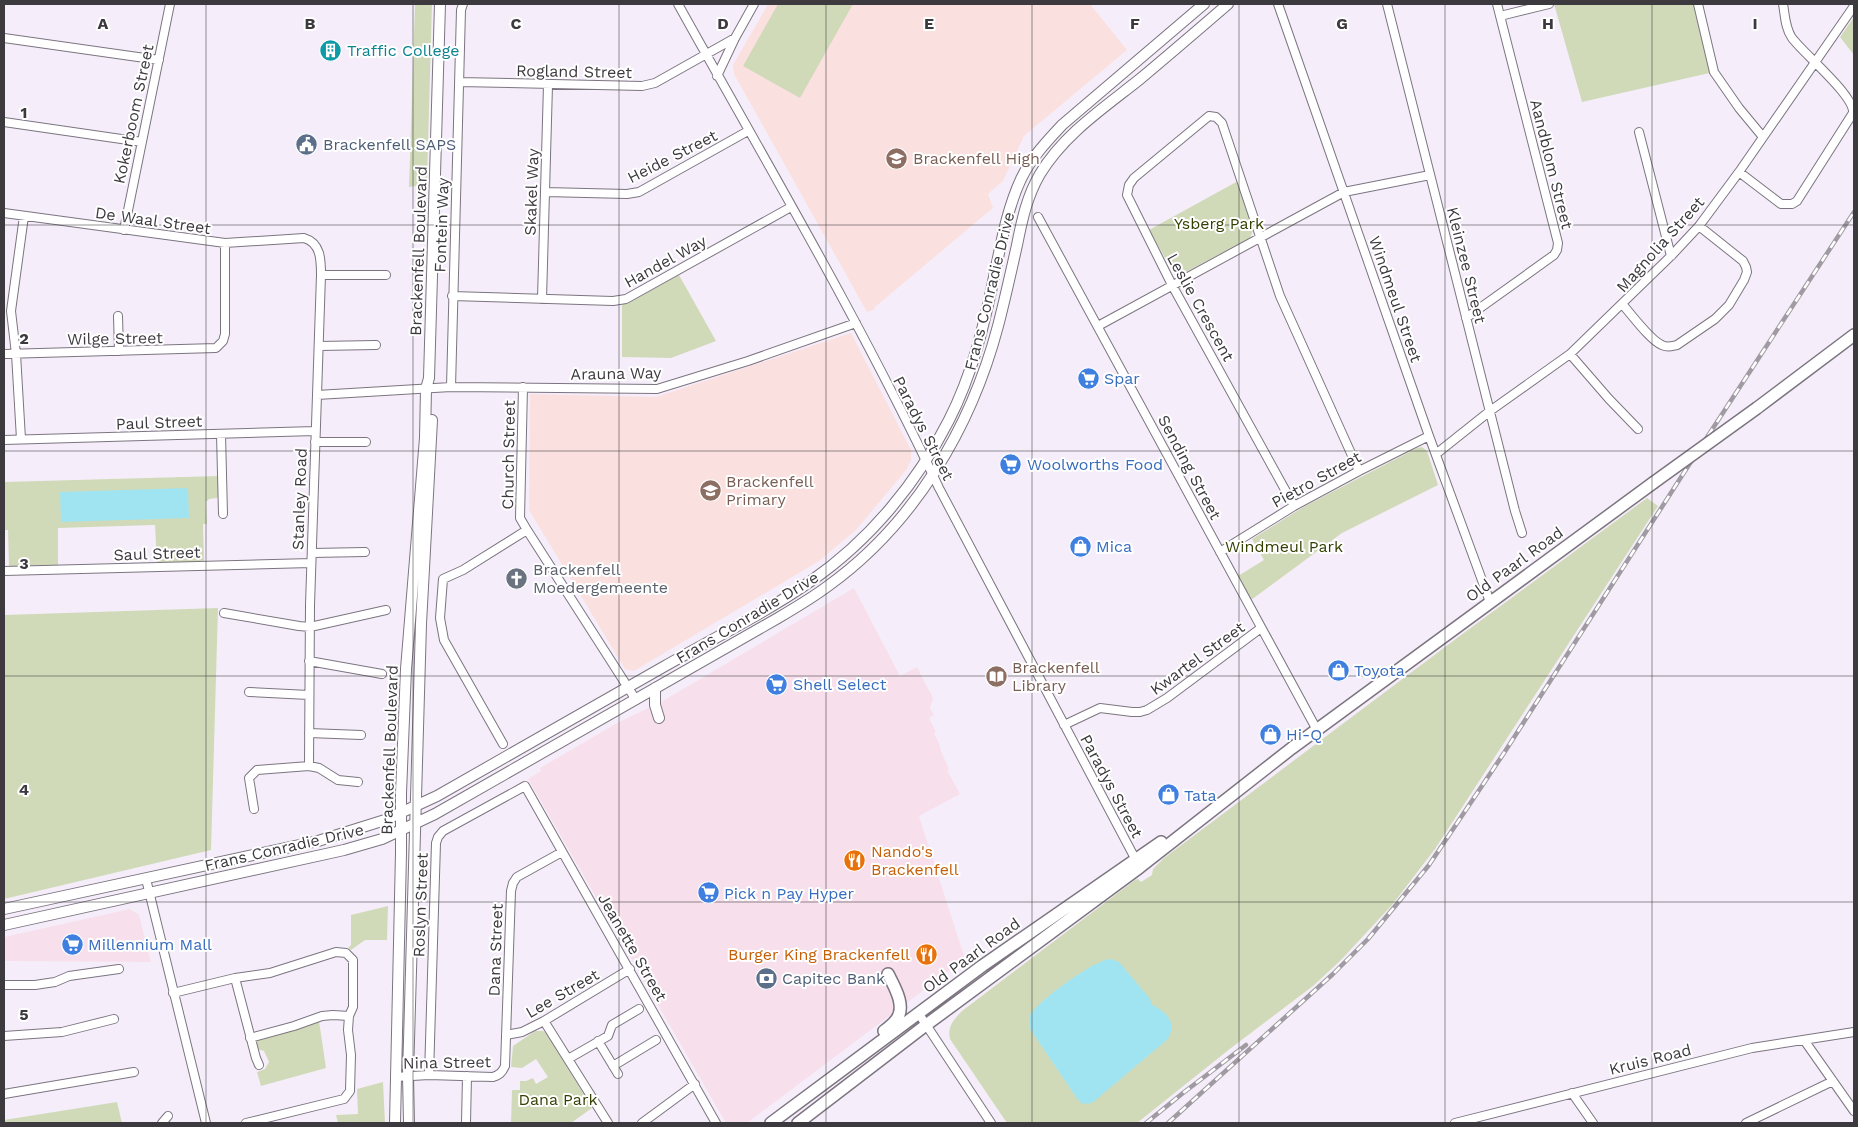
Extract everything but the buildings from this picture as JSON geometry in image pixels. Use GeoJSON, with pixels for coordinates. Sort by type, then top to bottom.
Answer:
{"type":"FeatureCollection","features":[{"type":"Feature","properties":{"kind":"main road","name":"Old Paarl Road"},"geometry":{"type":"LineString","coordinates":[[798,1123],[1178,831],[1195,822],[1490,602],[1854,335]]}},
{"type":"Feature","properties":{"kind":"main road","name":"Old Paarl Road"},"geometry":{"type":"LineString","coordinates":[[772,1123],[982,966],[1138,863]]}},
{"type":"Feature","properties":{"kind":"main road"},"geometry":{"type":"LineString","coordinates":[[849,1066],[864,1048],[897,1020],[900,1013],[899,998],[888,974]]}},
{"type":"Feature","properties":{"kind":"street","name":"Kokerboom Street"},"geometry":{"type":"LineString","coordinates":[[124,230],[170,4]]}},
{"type":"Feature","properties":{"kind":"street","name":"Brackenfell Boulevard"},"geometry":{"type":"LineString","coordinates":[[395,1123],[401,812],[406,669],[429,385],[440,4]]}},
{"type":"Feature","properties":{"kind":"street","name":"Fontein Way"},"geometry":{"type":"LineString","coordinates":[[451,387],[452,296],[461,10],[463,4]]}},
{"type":"Feature","properties":{"kind":"street","name":"Paradys Street"},"geometry":{"type":"LineString","coordinates":[[678,4],[856,323],[933,475],[1138,863]]}},
{"type":"Feature","properties":{"kind":"street"},"geometry":{"type":"LineString","coordinates":[[717,76],[754,4]]}},
{"type":"Feature","properties":{"kind":"street","name":"Frans Conradie Drive"},"geometry":{"type":"LineString","coordinates":[[4,909],[318,842],[365,827],[416,806],[628,688],[784,598],[827,569],[873,528],[893,505],[926,461],[949,420],[969,374],[988,305],[1010,210],[1022,177],[1046,141],[1062,125],[1204,4]]}},
{"type":"Feature","properties":{"kind":"street","name":"Frans Conradie Drive"},"geometry":{"type":"LineString","coordinates":[[4,925],[344,850],[382,839],[435,814],[636,700],[778,618],[828,586],[872,550],[892,528],[919,496],[954,439],[980,384],[998,326],[1022,222],[1034,185],[1041,172],[1063,144],[1088,121],[1228,4]]}},
{"type":"Feature","properties":{"kind":"street","name":"Windmeul Street"},"geometry":{"type":"LineString","coordinates":[[1278,4],[1429,436],[1490,602]]}},
{"type":"Feature","properties":{"kind":"street","name":"Kleinzee Street"},"geometry":{"type":"LineString","coordinates":[[1387,4],[1514,511],[1522,533]]}},
{"type":"Feature","properties":{"kind":"street","name":"Aandblom Street"},"geometry":{"type":"LineString","coordinates":[[1466,318],[1554,255],[1558,243],[1496,4]]}},
{"type":"Feature","properties":{"kind":"street"},"geometry":{"type":"LineString","coordinates":[[1500,16],[1549,4]]}},
{"type":"Feature","properties":{"kind":"street"},"geometry":{"type":"LineString","coordinates":[[1698,4],[1714,72],[1739,108],[1763,137]]}},
{"type":"Feature","properties":{"kind":"street"},"geometry":{"type":"LineString","coordinates":[[1739,172],[1781,204],[1792,204],[1797,201],[1853,113],[1852,103],[1792,37],[1786,22],[1783,4]]}},
{"type":"Feature","properties":{"kind":"street","name":"Magnolia Street"},"geometry":{"type":"LineString","coordinates":[[1436,454],[1490,411],[1570,354],[1623,305],[1699,226],[1739,172],[1854,6]]}},
{"type":"Feature","properties":{"kind":"street"},"geometry":{"type":"LineString","coordinates":[[4,38],[159,60]]}},
{"type":"Feature","properties":{"kind":"street","name":"Rogland Street"},"geometry":{"type":"LineString","coordinates":[[459,82],[632,87],[649,85],[735,38]]}},
{"type":"Feature","properties":{"kind":"street","name":"Skakel Way"},"geometry":{"type":"LineString","coordinates":[[542,299],[548,85]]}},
{"type":"Feature","properties":{"kind":"street","name":"Leslie Crescent"},"geometry":{"type":"LineString","coordinates":[[1294,506],[1172,285],[1128,200],[1127,190],[1134,178],[1204,118],[1209,116],[1216,117],[1222,123],[1280,296],[1358,471]]}},
{"type":"Feature","properties":{"kind":"street"},"geometry":{"type":"LineString","coordinates":[[4,122],[142,142]]}},
{"type":"Feature","properties":{"kind":"street","name":"Heide Street"},"geometry":{"type":"LineString","coordinates":[[545,192],[627,194],[639,192],[748,131]]}},
{"type":"Feature","properties":{"kind":"street"},"geometry":{"type":"LineString","coordinates":[[1639,132],[1671,256]]}},
{"type":"Feature","properties":{"kind":"street"},"geometry":{"type":"LineString","coordinates":[[1098,326],[1344,192],[1430,175]]}},
{"type":"Feature","properties":{"kind":"street","name":"Handel Way"},"geometry":{"type":"LineString","coordinates":[[452,296],[613,301],[626,299],[791,207]]}},
{"type":"Feature","properties":{"kind":"street","name":"De Waal Street"},"geometry":{"type":"LineString","coordinates":[[4,213],[225,243],[300,238]]}},
{"type":"Feature","properties":{"kind":"street"},"geometry":{"type":"LineString","coordinates":[[21,439],[16,354],[7,310],[24,216]]}},
{"type":"Feature","properties":{"kind":"street","name":"Sending Street"},"geometry":{"type":"LineString","coordinates":[[1038,217],[1317,730]]}},
{"type":"Feature","properties":{"kind":"street"},"geometry":{"type":"LineString","coordinates":[[1623,305],[1653,339],[1662,346],[1671,347],[1677,345],[1722,313],[1744,280],[1747,272],[1746,267],[1743,261],[1699,226]]}},
{"type":"Feature","properties":{"kind":"street","name":"Stanley Road"},"geometry":{"type":"LineString","coordinates":[[300,238],[311,240],[317,248],[320,255],[321,275],[311,562],[309,766]]}},
{"type":"Feature","properties":{"kind":"street","name":"Wilge Street"},"geometry":{"type":"LineString","coordinates":[[4,354],[216,348],[223,341],[225,334],[225,243]]}},
{"type":"Feature","properties":{"kind":"street"},"geometry":{"type":"LineString","coordinates":[[321,275],[386,275]]}},
{"type":"Feature","properties":{"kind":"street"},"geometry":{"type":"LineString","coordinates":[[118,316],[119,351]]}},
{"type":"Feature","properties":{"kind":"street","name":"Arauna Way"},"geometry":{"type":"LineString","coordinates":[[429,385],[649,390],[663,388],[748,361],[856,323]]}},
{"type":"Feature","properties":{"kind":"street"},"geometry":{"type":"LineString","coordinates":[[319,346],[376,345]]}},
{"type":"Feature","properties":{"kind":"street"},"geometry":{"type":"LineString","coordinates":[[1570,354],[1638,429]]}},
{"type":"Feature","properties":{"kind":"street"},"geometry":{"type":"LineString","coordinates":[[317,395],[429,385]]}},
{"type":"Feature","properties":{"kind":"street","name":"Brackenfell Boulevard"},"geometry":{"type":"LineString","coordinates":[[409,1123],[408,1075],[422,608],[432,450],[429,385]]}},
{"type":"Feature","properties":{"kind":"street","name":"Church Street"},"geometry":{"type":"LineString","coordinates":[[523,387],[520,518],[636,700]]}},
{"type":"Feature","properties":{"kind":"street","name":"Paul Street"},"geometry":{"type":"LineString","coordinates":[[4,440],[315,431]]}},
{"type":"Feature","properties":{"kind":"street"},"geometry":{"type":"LineString","coordinates":[[221,434],[223,514]]}},
{"type":"Feature","properties":{"kind":"street","name":"Pietro Street"},"geometry":{"type":"LineString","coordinates":[[1220,552],[1294,506],[1358,471],[1429,436]]}},
{"type":"Feature","properties":{"kind":"street"},"geometry":{"type":"LineString","coordinates":[[315,442],[366,442]]}},
{"type":"Feature","properties":{"kind":"street"},"geometry":{"type":"LineString","coordinates":[[504,744],[444,640],[440,618],[444,578],[463,570],[526,530]]}},
{"type":"Feature","properties":{"kind":"street"},"geometry":{"type":"LineString","coordinates":[[312,553],[365,552]]}},
{"type":"Feature","properties":{"kind":"street","name":"Saul Street"},"geometry":{"type":"LineString","coordinates":[[4,571],[311,562]]}},
{"type":"Feature","properties":{"kind":"street"},"geometry":{"type":"LineString","coordinates":[[224,613],[310,627],[386,610]]}},
{"type":"Feature","properties":{"kind":"street","name":"Kwartel Street"},"geometry":{"type":"LineString","coordinates":[[1064,725],[1100,708],[1132,712],[1147,710],[1167,698],[1261,628]]}},
{"type":"Feature","properties":{"kind":"street"},"geometry":{"type":"LineString","coordinates":[[309,661],[382,674]]}},
{"type":"Feature","properties":{"kind":"street"},"geometry":{"type":"LineString","coordinates":[[656,688],[655,705],[659,718]]}},
{"type":"Feature","properties":{"kind":"street"},"geometry":{"type":"LineString","coordinates":[[249,692],[309,695]]}},
{"type":"Feature","properties":{"kind":"street"},"geometry":{"type":"LineString","coordinates":[[309,732],[361,735]]}},
{"type":"Feature","properties":{"kind":"street"},"geometry":{"type":"LineString","coordinates":[[254,809],[249,778],[253,773],[266,769],[309,766],[319,768],[338,780],[358,782]]}},
{"type":"Feature","properties":{"kind":"street","name":"Jeanette Street"},"geometry":{"type":"LineString","coordinates":[[524,786],[630,969],[716,1123]]}},
{"type":"Feature","properties":{"kind":"street","name":"Roslyn Street"},"geometry":{"type":"LineString","coordinates":[[429,1074],[436,843],[443,831],[524,786]]}},
{"type":"Feature","properties":{"kind":"street","name":"Dana Street"},"geometry":{"type":"LineString","coordinates":[[499,1074],[505,1066],[511,891],[513,883],[517,877],[562,852]]}},
{"type":"Feature","properties":{"kind":"street"},"geometry":{"type":"LineString","coordinates":[[146,879],[206,1123]]}},
{"type":"Feature","properties":{"kind":"street"},"geometry":{"type":"LineString","coordinates":[[174,993],[235,978],[270,973],[336,952],[343,952],[349,955],[354,962],[352,1007],[348,1030],[351,1056],[350,1091],[344,1099],[246,1123]]}},
{"type":"Feature","properties":{"kind":"street"},"geometry":{"type":"LineString","coordinates":[[4,985],[35,985],[55,982],[69,976],[119,969]]}},
{"type":"Feature","properties":{"kind":"street","name":"Lee Street"},"geometry":{"type":"LineString","coordinates":[[506,1035],[522,1032],[544,1021],[630,969]]}},
{"type":"Feature","properties":{"kind":"street"},"geometry":{"type":"LineString","coordinates":[[235,978],[250,1038],[259,1064]]}},
{"type":"Feature","properties":{"kind":"street"},"geometry":{"type":"LineString","coordinates":[[568,1059],[608,1036],[612,1025],[638,1009]]}},
{"type":"Feature","properties":{"kind":"street"},"geometry":{"type":"LineString","coordinates":[[918,1014],[991,1123]]}},
{"type":"Feature","properties":{"kind":"street"},"geometry":{"type":"LineString","coordinates":[[250,1038],[322,1016],[349,1016]]}},
{"type":"Feature","properties":{"kind":"street"},"geometry":{"type":"LineString","coordinates":[[4,1036],[62,1032],[114,1019]]}},
{"type":"Feature","properties":{"kind":"street"},"geometry":{"type":"LineString","coordinates":[[544,1021],[608,1123]]}},
{"type":"Feature","properties":{"kind":"street","name":"Kruis Road"},"geometry":{"type":"LineString","coordinates":[[1455,1123],[1481,1120],[1572,1093],[1737,1052],[1854,1032]]}},
{"type":"Feature","properties":{"kind":"street"},"geometry":{"type":"LineString","coordinates":[[613,1066],[656,1040]]}},
{"type":"Feature","properties":{"kind":"street"},"geometry":{"type":"LineString","coordinates":[[1804,1040],[1854,1111]]}},
{"type":"Feature","properties":{"kind":"street"},"geometry":{"type":"LineString","coordinates":[[598,1041],[618,1074]]}},
{"type":"Feature","properties":{"kind":"street"},"geometry":{"type":"LineString","coordinates":[[4,1094],[134,1072]]}},
{"type":"Feature","properties":{"kind":"street","name":"Nina Street"},"geometry":{"type":"LineString","coordinates":[[395,1077],[429,1074],[492,1077],[499,1074]]}},
{"type":"Feature","properties":{"kind":"street"},"geometry":{"type":"LineString","coordinates":[[466,1123],[467,1076]]}},
{"type":"Feature","properties":{"kind":"street"},"geometry":{"type":"LineString","coordinates":[[1746,1123],[1833,1082]]}},
{"type":"Feature","properties":{"kind":"street"},"geometry":{"type":"LineString","coordinates":[[642,1123],[695,1084]]}},
{"type":"Feature","properties":{"kind":"street"},"geometry":{"type":"LineString","coordinates":[[1572,1093],[1593,1123]]}},
{"type":"Feature","properties":{"kind":"street"},"geometry":{"type":"LineString","coordinates":[[162,1123],[168,1116]]}},
{"type":"Feature","properties":{"kind":"shaded area","name":"Brackenfell High"},"geometry":{"type":"Polygon","coordinates":[[[768,4],[1090,4],[1127,50],[1024,136],[1003,181],[988,194],[993,208],[875,307],[875,309],[867,312],[734,74],[733,65],[768,4]]]}},
{"type":"Feature","properties":{"kind":"shaded area","name":"Brackenfell Primary"},"geometry":{"type":"Polygon","coordinates":[[[851,333],[911,450],[911,460],[907,469],[856,530],[819,561],[634,671],[625,669],[529,510],[530,394],[656,397],[851,333]]]}},
{"type":"Feature","properties":{"kind":"shaded area"},"geometry":{"type":"Polygon","coordinates":[[[854,588],[900,676],[917,667],[933,698],[930,708],[934,715],[929,718],[949,769],[947,770],[960,794],[919,816],[965,959],[747,1123],[726,1123],[528,779],[541,771],[540,768],[617,723],[661,702],[854,588]]]}},
{"type":"Feature","properties":{"kind":"shaded area"},"geometry":{"type":"Polygon","coordinates":[[[130,909],[139,915],[151,962],[4,961],[4,937],[130,909]]]}},
{"type":"Feature","properties":{"kind":"green space"},"geometry":{"type":"Polygon","coordinates":[[[415,4],[432,4],[427,180],[417,186],[409,187],[415,4]]]}},
{"type":"Feature","properties":{"kind":"green space"},"geometry":{"type":"Polygon","coordinates":[[[778,4],[853,4],[800,98],[743,66],[778,4]]]}},
{"type":"Feature","properties":{"kind":"green space"},"geometry":{"type":"Polygon","coordinates":[[[1554,4],[1698,4],[1714,72],[1582,102],[1554,4]]]}},
{"type":"Feature","properties":{"kind":"green space"},"geometry":{"type":"Polygon","coordinates":[[[1854,17],[1854,55],[1840,37],[1854,17]]]}},
{"type":"Feature","properties":{"kind":"green space","name":"Ysberg Park"},"geometry":{"type":"Polygon","coordinates":[[[1238,181],[1254,228],[1250,238],[1184,273],[1178,274],[1173,272],[1149,230],[1238,181]]]}},
{"type":"Feature","properties":{"kind":"green space"},"geometry":{"type":"Polygon","coordinates":[[[679,275],[716,341],[671,358],[622,357],[622,304],[627,304],[679,275]]]}},
{"type":"Feature","properties":{"kind":"green space","name":"Windmeul Park"},"geometry":{"type":"Polygon","coordinates":[[[1422,447],[1427,451],[1438,485],[1342,533],[1251,600],[1238,576],[1264,560],[1252,539],[1305,506],[1422,447]]]}},
{"type":"Feature","properties":{"kind":"green space"},"geometry":{"type":"Polygon","coordinates":[[[219,476],[219,495],[217,498],[209,499],[206,502],[207,524],[203,524],[204,562],[157,563],[155,525],[58,528],[58,566],[9,568],[8,530],[4,530],[4,482],[219,476]]]}},
{"type":"Feature","properties":{"kind":"green space"},"geometry":{"type":"Polygon","coordinates":[[[1647,498],[1658,506],[1435,849],[1392,905],[1341,960],[1313,986],[1137,1123],[1007,1123],[950,1039],[950,1027],[962,1011],[1135,880],[1138,879],[1141,882],[1152,875],[1153,869],[1164,858],[1647,498]]]}},
{"type":"Feature","properties":{"kind":"green space"},"geometry":{"type":"Polygon","coordinates":[[[218,608],[211,850],[4,899],[4,615],[218,608]]]}},
{"type":"Feature","properties":{"kind":"green space"},"geometry":{"type":"Polygon","coordinates":[[[388,906],[387,940],[365,940],[351,950],[348,948],[351,945],[351,915],[388,906]]]}},
{"type":"Feature","properties":{"kind":"green space"},"geometry":{"type":"Polygon","coordinates":[[[319,1021],[326,1068],[261,1086],[257,1072],[265,1069],[269,1062],[264,1051],[257,1049],[254,1041],[319,1021]]]}},
{"type":"Feature","properties":{"kind":"green space","name":"Dana Park"},"geometry":{"type":"Polygon","coordinates":[[[535,1031],[543,1031],[547,1034],[592,1108],[571,1123],[511,1123],[512,1090],[520,1090],[520,1081],[533,1078],[536,1084],[548,1077],[536,1059],[522,1068],[511,1067],[513,1046],[535,1031]]]}},
{"type":"Feature","properties":{"kind":"green space"},"geometry":{"type":"Polygon","coordinates":[[[383,1082],[385,1123],[338,1123],[336,1115],[358,1114],[357,1089],[383,1082]]]}},
{"type":"Feature","properties":{"kind":"green space"},"geometry":{"type":"Polygon","coordinates":[[[117,1102],[122,1123],[4,1123],[4,1120],[117,1102]]]}},
{"type":"Feature","properties":{"kind":"water"},"geometry":{"type":"Polygon","coordinates":[[[188,488],[189,518],[61,522],[60,492],[188,488]]]}},
{"type":"Feature","properties":{"kind":"water"},"geometry":{"type":"Polygon","coordinates":[[[1111,959],[1119,962],[1150,999],[1152,1005],[1166,1014],[1171,1023],[1171,1033],[1168,1039],[1092,1103],[1083,1104],[1078,1100],[1030,1029],[1029,1017],[1042,1002],[1067,982],[1093,966],[1111,959]]]}},
{"type":"Feature","properties":{"kind":"railway"},"geometry":{"type":"LineString","coordinates":[[1168,1123],[1333,974],[1368,939],[1429,865],[1504,753],[1854,212]]}},
{"type":"Feature","properties":{"kind":"railway"},"geometry":{"type":"LineString","coordinates":[[1146,1123],[1246,1045]]}},
{"type":"Feature","properties":{"kind":"place","name":"Traffic College"},"geometry":{"type":"Point","coordinates":[331,50]}},
{"type":"Feature","properties":{"kind":"place","name":"Brackenfell SAPS"},"geometry":{"type":"Point","coordinates":[307,144]}},
{"type":"Feature","properties":{"kind":"place","name":"Brackenfell High"},"geometry":{"type":"Point","coordinates":[897,158]}},
{"type":"Feature","properties":{"kind":"place","name":"Spar"},"geometry":{"type":"Point","coordinates":[1088,378]}},
{"type":"Feature","properties":{"kind":"place","name":"Woolworths Food"},"geometry":{"type":"Point","coordinates":[1011,464]}},
{"type":"Feature","properties":{"kind":"place","name":"Brackenfell Primary"},"geometry":{"type":"Point","coordinates":[710,490]}},
{"type":"Feature","properties":{"kind":"place","name":"Mica"},"geometry":{"type":"Point","coordinates":[1080,546]}},
{"type":"Feature","properties":{"kind":"place","name":"Brackenfell Moedergemeente"},"geometry":{"type":"Point","coordinates":[517,578]}},
{"type":"Feature","properties":{"kind":"place","name":"Toyota"},"geometry":{"type":"Point","coordinates":[1338,670]}},
{"type":"Feature","properties":{"kind":"place","name":"Brackenfell Library"},"geometry":{"type":"Point","coordinates":[996,676]}},
{"type":"Feature","properties":{"kind":"place","name":"Shell Select"},"geometry":{"type":"Point","coordinates":[777,684]}},
{"type":"Feature","properties":{"kind":"place","name":"Hi-Q"},"geometry":{"type":"Point","coordinates":[1270,734]}},
{"type":"Feature","properties":{"kind":"place","name":"Tata"},"geometry":{"type":"Point","coordinates":[1168,795]}},
{"type":"Feature","properties":{"kind":"place","name":"Nando's Brackenfell"},"geometry":{"type":"Point","coordinates":[855,860]}},
{"type":"Feature","properties":{"kind":"place","name":"Pick n Pay Hyper"},"geometry":{"type":"Point","coordinates":[708,893]}},
{"type":"Feature","properties":{"kind":"place","name":"Millennium Mall"},"geometry":{"type":"Point","coordinates":[72,944]}},
{"type":"Feature","properties":{"kind":"place","name":"Burger King Brackenfell"},"geometry":{"type":"Point","coordinates":[926,954]}},
{"type":"Feature","properties":{"kind":"place","name":"Capitec Bank"},"geometry":{"type":"Point","coordinates":[766,978]}}]}
